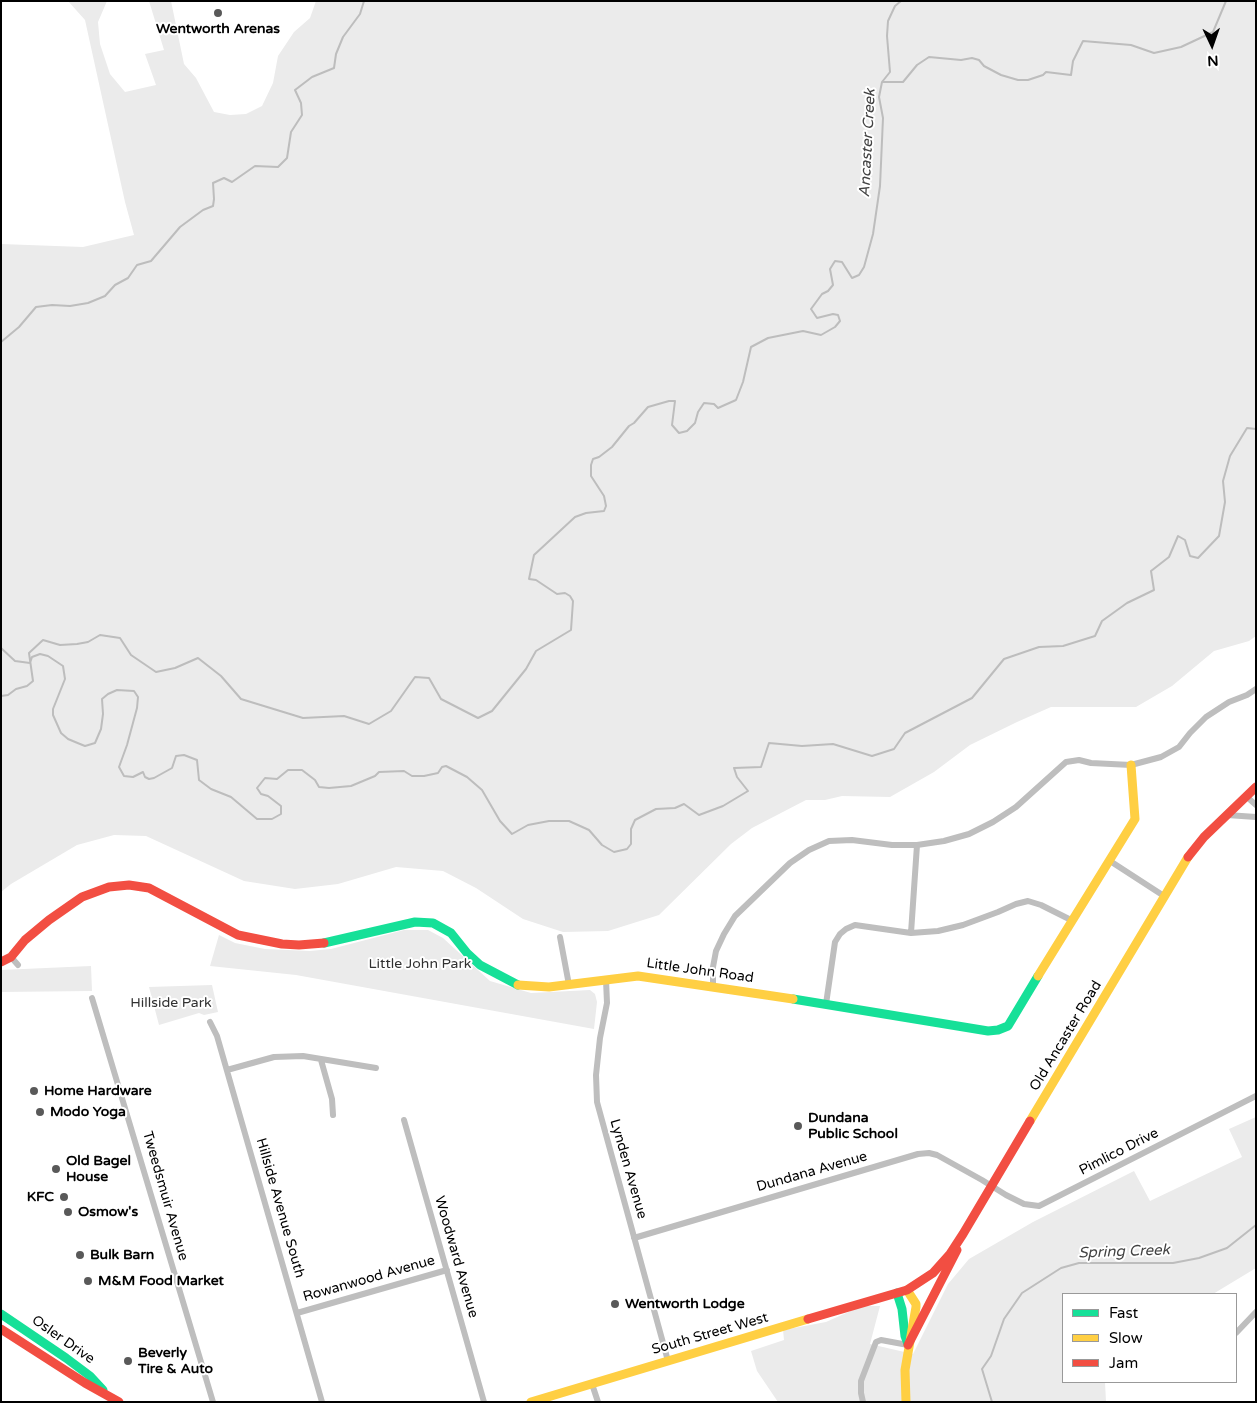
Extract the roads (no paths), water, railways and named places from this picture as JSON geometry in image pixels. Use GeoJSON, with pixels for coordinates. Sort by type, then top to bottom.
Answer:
{"type":"FeatureCollection","features":[{"type":"Feature","properties":{"kind":"street"},"geometry":{"type":"LineString","coordinates":[[713,986],[713,968],[716,951],[735,916],[790,863],[808,850],[829,841],[852,840],[892,845],[917,845],[944,841],[969,834],[993,822],[1016,807],[1066,762],[1079,760],[1091,763],[1131,765],[1161,757],[1179,746],[1206,717],[1229,702],[1256,689]]}},
{"type":"Feature","properties":{"kind":"street","name":"Little John Road"},"geometry":{"type":"LineString","coordinates":[[1,962],[11,957],[25,940],[43,925],[82,897],[109,888],[129,885],[149,888],[238,935],[282,944],[299,945],[333,942],[415,922],[433,923],[451,933],[467,953],[480,964],[506,980],[533,987],[569,985],[638,976],[713,986],[988,1031],[998,1030],[1008,1026],[1071,920],[1135,819],[1131,765]]}},
{"type":"Feature","properties":{"kind":"street","name":"Old Ancaster Road"},"geometry":{"type":"LineString","coordinates":[[897,1293],[906,1290],[933,1273],[950,1254],[1187,858],[1204,838],[1256,787]]}},
{"type":"Feature","properties":{"kind":"street"},"geometry":{"type":"LineString","coordinates":[[1247,796],[1256,805]]}},
{"type":"Feature","properties":{"kind":"street"},"geometry":{"type":"LineString","coordinates":[[1227,815],[1256,817]]}},
{"type":"Feature","properties":{"kind":"street"},"geometry":{"type":"LineString","coordinates":[[911,933],[917,845]]}},
{"type":"Feature","properties":{"kind":"street"},"geometry":{"type":"LineString","coordinates":[[1110,861],[1164,896]]}},
{"type":"Feature","properties":{"kind":"street"},"geometry":{"type":"LineString","coordinates":[[826,1004],[835,942],[846,928],[855,925],[911,933],[938,931],[963,925],[1028,901],[1041,905],[1071,920]]}},
{"type":"Feature","properties":{"kind":"street"},"geometry":{"type":"LineString","coordinates":[[560,937],[569,985]]}},
{"type":"Feature","properties":{"kind":"street"},"geometry":{"type":"LineString","coordinates":[[11,957],[18,965]]}},
{"type":"Feature","properties":{"kind":"street","name":"Lynden Avenue"},"geometry":{"type":"LineString","coordinates":[[606,980],[607,1004],[596,1075],[597,1102],[668,1361]]}},
{"type":"Feature","properties":{"kind":"street","name":"Tweedsmuir Avenue"},"geometry":{"type":"LineString","coordinates":[[92,998],[213,1402]]}},
{"type":"Feature","properties":{"kind":"street","name":"Hillside Avenue South"},"geometry":{"type":"LineString","coordinates":[[210,1022],[217,1036],[322,1402]]}},
{"type":"Feature","properties":{"kind":"street"},"geometry":{"type":"LineString","coordinates":[[227,1070],[274,1057],[303,1056],[376,1068]]}},
{"type":"Feature","properties":{"kind":"street"},"geometry":{"type":"LineString","coordinates":[[321,1060],[332,1099],[333,1115]]}},
{"type":"Feature","properties":{"kind":"street","name":"Pimlico Drive"},"geometry":{"type":"LineString","coordinates":[[992,1186],[1024,1204],[1039,1206],[1256,1096]]}},
{"type":"Feature","properties":{"kind":"street","name":"Woodward Avenue"},"geometry":{"type":"LineString","coordinates":[[404,1120],[484,1402]]}},
{"type":"Feature","properties":{"kind":"street","name":"Dundana Avenue"},"geometry":{"type":"LineString","coordinates":[[634,1238],[918,1154],[929,1153],[937,1155],[992,1186]]}},
{"type":"Feature","properties":{"kind":"street"},"geometry":{"type":"LineString","coordinates":[[908,1345],[952,1260],[963,1234]]}},
{"type":"Feature","properties":{"kind":"street","name":"Rowanwood Avenue"},"geometry":{"type":"LineString","coordinates":[[297,1313],[447,1270]]}},
{"type":"Feature","properties":{"kind":"street"},"geometry":{"type":"LineString","coordinates":[[906,1290],[916,1304],[905,1370],[906,1402]]}},
{"type":"Feature","properties":{"kind":"street"},"geometry":{"type":"LineString","coordinates":[[897,1293],[902,1309],[908,1345]]}},
{"type":"Feature","properties":{"kind":"street","name":"South Street West"},"geometry":{"type":"LineString","coordinates":[[531,1402],[897,1293]]}},
{"type":"Feature","properties":{"kind":"street"},"geometry":{"type":"LineString","coordinates":[[1237,1332],[1256,1312]]}},
{"type":"Feature","properties":{"kind":"street","name":"Osler Drive"},"geometry":{"type":"LineString","coordinates":[[1,1314],[82,1370],[106,1393],[119,1402]]}},
{"type":"Feature","properties":{"kind":"street","name":"Osler Drive"},"geometry":{"type":"LineString","coordinates":[[1,1329],[85,1383],[106,1393]]}},
{"type":"Feature","properties":{"kind":"street"},"geometry":{"type":"LineString","coordinates":[[863,1402],[861,1381],[876,1342],[881,1340],[908,1345]]}},
{"type":"Feature","properties":{"kind":"street"},"geometry":{"type":"LineString","coordinates":[[592,1384],[598,1402]]}},
{"type":"Feature","properties":{"kind":"street"},"geometry":{"type":"LineString","coordinates":[[100,1402],[106,1393]]}},
{"type":"Feature","properties":{"kind":"waterway","name":"Ancaster Creek"},"geometry":{"type":"LineString","coordinates":[[1,342],[19,327],[36,307],[52,305],[70,306],[88,303],[105,296],[115,285],[128,278],[137,265],[151,261],[180,227],[203,210],[213,206],[213,183],[224,178],[232,182],[255,166],[278,167],[287,158],[291,132],[302,115],[301,103],[295,90],[312,77],[334,68],[336,54],[343,37],[360,14],[364,1]]}},
{"type":"Feature","properties":{"kind":"waterway","name":"Ancaster Creek"},"geometry":{"type":"LineString","coordinates":[[1,696],[8,695],[33,681],[29,653],[43,640],[60,645],[77,644],[88,642],[100,635],[120,638],[131,655],[156,672],[175,668],[198,658],[221,676],[241,699],[303,718],[344,716],[369,724],[391,711],[415,677],[429,678],[441,699],[478,718],[492,711],[526,669],[536,651],[571,630],[573,601],[570,596],[565,593],[557,594],[536,580],[529,579],[534,555],[575,517],[586,513],[604,511],[606,506],[604,496],[591,476],[593,459],[599,457],[612,447],[648,407],[675,401],[672,425],[679,433],[687,431],[695,423],[698,412],[704,403],[714,404],[718,408],[736,400],[743,382],[751,347],[768,338],[803,331],[821,335],[835,327],[840,321],[838,315],[833,314],[817,318],[811,309],[822,294],[833,285],[830,269],[835,261],[842,262],[852,278],[859,275],[864,267],[873,234],[880,186],[883,118],[879,97],[882,82],[890,72],[887,36],[888,21],[895,6],[901,1]]}},
{"type":"Feature","properties":{"kind":"waterway","name":"Ancaster Creek"},"geometry":{"type":"LineString","coordinates":[[882,82],[903,82],[917,65],[929,57],[961,60],[972,58],[979,60],[984,66],[1001,75],[1018,80],[1028,80],[1043,75],[1046,72],[1071,75],[1073,61],[1083,41],[1131,45],[1154,53],[1181,47],[1213,32],[1226,1]]}},
{"type":"Feature","properties":{"kind":"waterway"},"geometry":{"type":"LineString","coordinates":[[30,663],[32,657],[40,654],[48,656],[63,666],[65,679],[53,709],[53,715],[61,733],[68,739],[85,746],[95,743],[101,729],[102,699],[117,690],[134,691],[138,697],[137,708],[119,767],[124,776],[133,777],[143,772],[145,777],[149,779],[154,778],[172,768],[176,756],[184,755],[197,760],[199,780],[211,789],[231,797],[257,819],[272,819],[281,814],[281,806],[268,796],[261,794],[257,788],[265,778],[277,779],[288,770],[302,770],[315,780],[319,787],[329,788],[351,786],[375,776],[379,772],[404,771],[412,776],[424,776],[438,773],[442,767],[446,766],[467,777],[482,790],[500,821],[512,834],[528,825],[549,821],[569,821],[589,830],[602,845],[614,852],[627,849],[631,844],[631,829],[635,820],[656,809],[675,808],[684,804],[699,815],[723,806],[748,791],[737,777],[734,768],[761,767],[769,743],[802,746],[833,744],[872,756],[894,749],[905,733],[972,698],[1004,659],[1039,647],[1063,646],[1095,636],[1102,621],[1127,603],[1154,590],[1151,571],[1169,557],[1178,536],[1185,540],[1190,556],[1198,558],[1219,536],[1225,502],[1223,481],[1230,456],[1247,428],[1256,429]]}},
{"type":"Feature","properties":{"kind":"waterway"},"geometry":{"type":"LineString","coordinates":[[1,648],[15,661],[30,663]]}},
{"type":"Feature","properties":{"kind":"waterway","name":"Spring Creek"},"geometry":{"type":"LineString","coordinates":[[992,1402],[982,1369],[991,1356],[1004,1319],[1022,1293],[1061,1268],[1079,1263],[1173,1263],[1199,1258],[1227,1248],[1256,1225]]}},
{"type":"Feature","properties":{"kind":"place","name":"Wentworth Arenas"},"geometry":{"type":"Point","coordinates":[218,13]}},
{"type":"Feature","properties":{"kind":"place","name":"Home Hardware"},"geometry":{"type":"Point","coordinates":[34,1091]}},
{"type":"Feature","properties":{"kind":"place","name":"Modo Yoga"},"geometry":{"type":"Point","coordinates":[40,1112]}},
{"type":"Feature","properties":{"kind":"place","name":"Dundana Public School"},"geometry":{"type":"Point","coordinates":[798,1126]}},
{"type":"Feature","properties":{"kind":"place","name":"Old Bagel House"},"geometry":{"type":"Point","coordinates":[56,1169]}},
{"type":"Feature","properties":{"kind":"place","name":"KFC"},"geometry":{"type":"Point","coordinates":[64,1197]}},
{"type":"Feature","properties":{"kind":"place","name":"Osmow's"},"geometry":{"type":"Point","coordinates":[68,1212]}},
{"type":"Feature","properties":{"kind":"place","name":"Bulk Barn"},"geometry":{"type":"Point","coordinates":[80,1255]}},
{"type":"Feature","properties":{"kind":"place","name":"M&M Food Market"},"geometry":{"type":"Point","coordinates":[88,1281]}},
{"type":"Feature","properties":{"kind":"place","name":"Wentworth Lodge"},"geometry":{"type":"Point","coordinates":[615,1304]}},
{"type":"Feature","properties":{"kind":"place","name":"Beverly Tire & Auto"},"geometry":{"type":"Point","coordinates":[128,1361]}},
{"type":"Feature","properties":{"kind":"park label","name":"Little John Park"},"geometry":{"type":"Point","coordinates":[420,964]}},
{"type":"Feature","properties":{"kind":"park label","name":"Hillside Park"},"geometry":{"type":"Point","coordinates":[171,1003]}}]}
